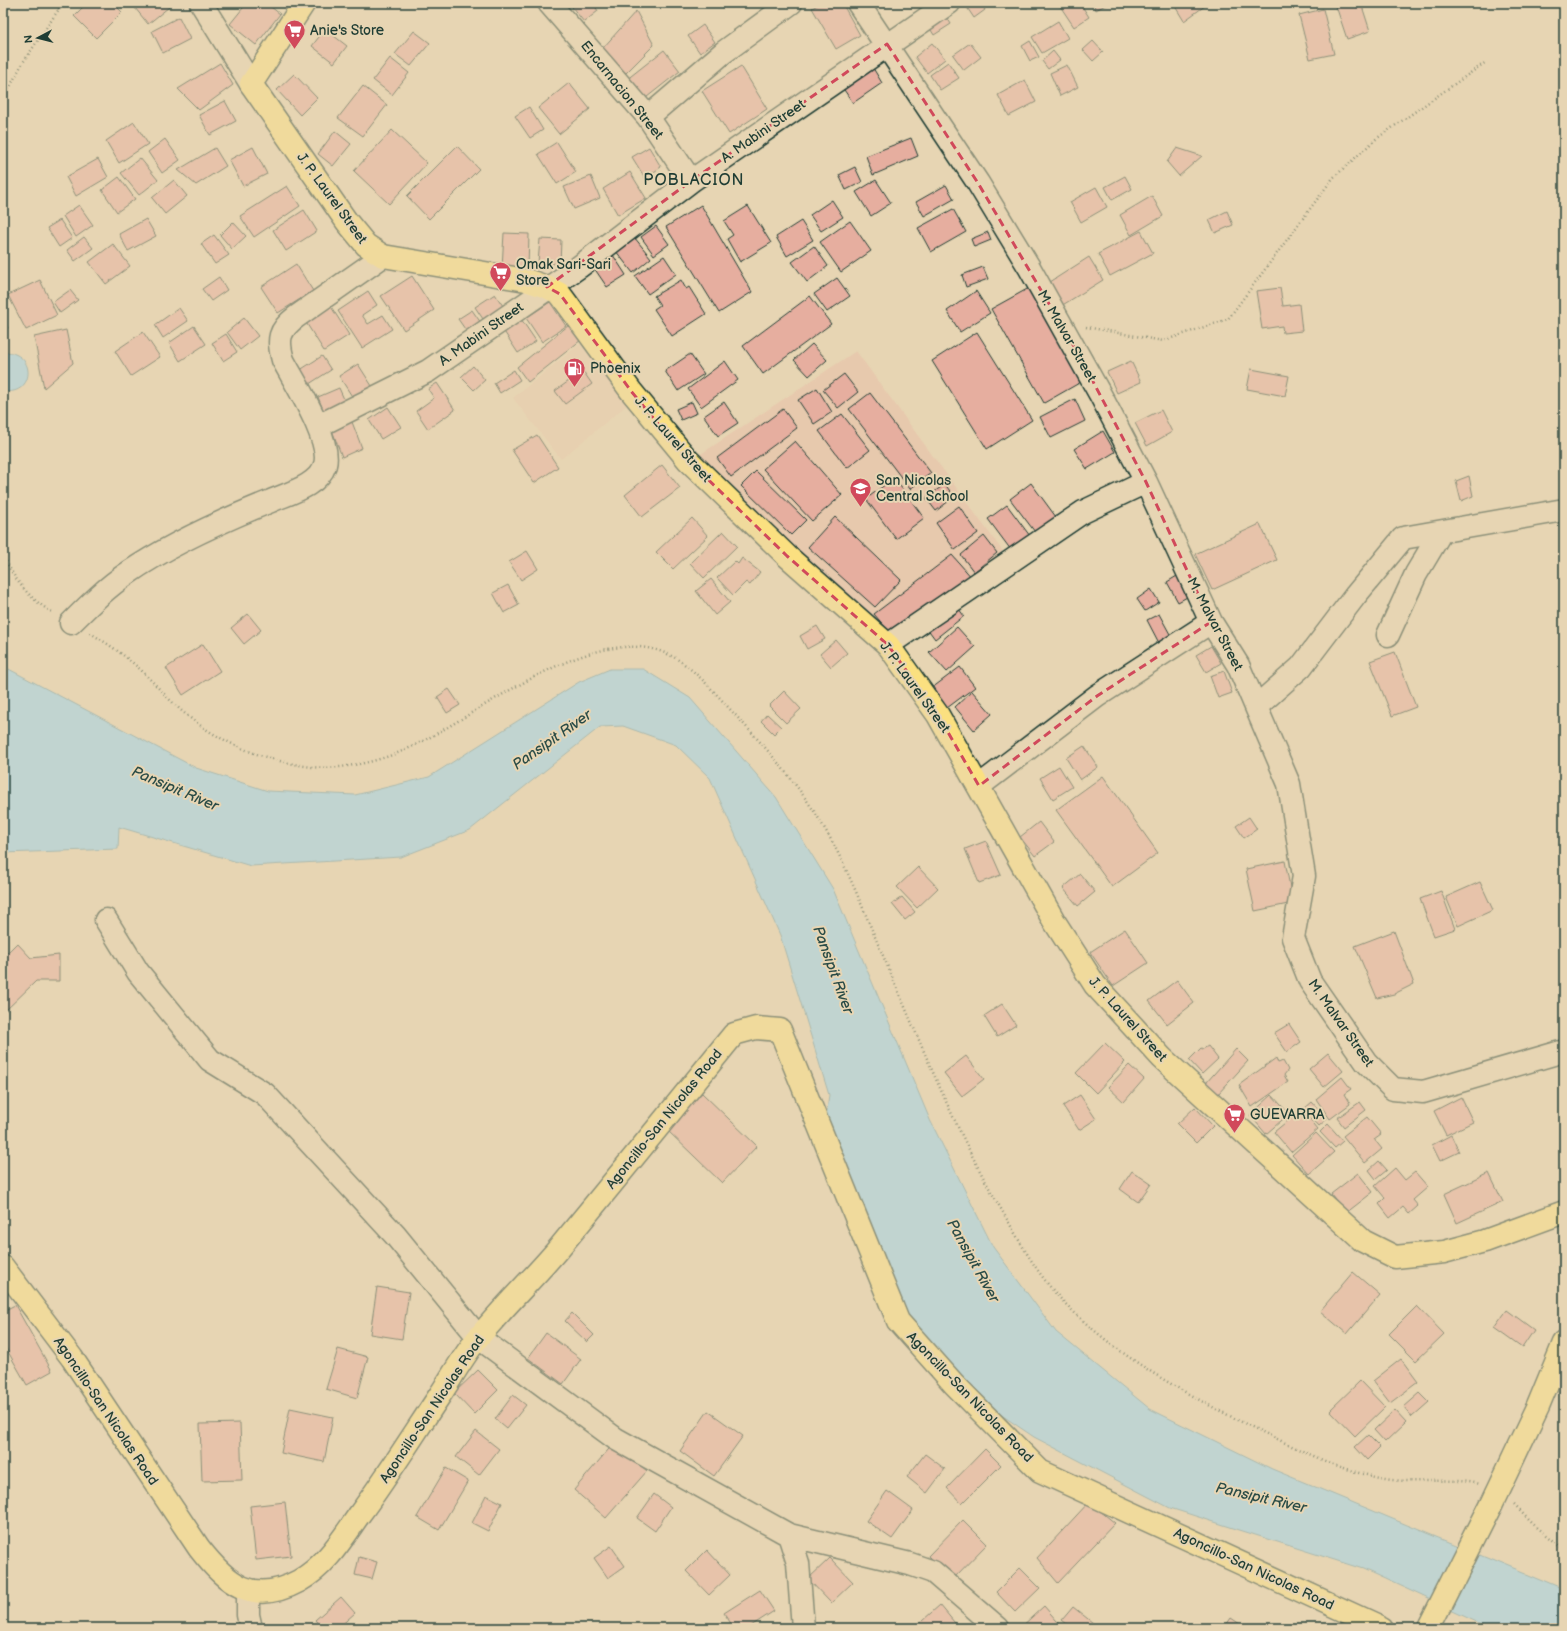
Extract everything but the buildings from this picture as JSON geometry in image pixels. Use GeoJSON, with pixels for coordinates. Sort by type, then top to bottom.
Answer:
{"type":"FeatureCollection","features":[{"type":"Feature","properties":{"kind":"main road"},"geometry":{"type":"LineString","coordinates":[[251,84],[304,3]]}},
{"type":"Feature","properties":{"kind":"main road","name":"J. P. Laurel Street"},"geometry":{"type":"LineString","coordinates":[[251,84],[347,222],[366,245],[382,256],[526,280],[547,287],[560,294],[632,391],[688,460],[787,556],[888,645],[938,715],[1054,920],[1094,985],[1162,1058],[1363,1241],[1395,1257],[1444,1252],[1485,1241],[1564,1212]]}},
{"type":"Feature","properties":{"kind":"main road","name":"Agoncillo-San Nicolas Road"},"geometry":{"type":"LineString","coordinates":[[3,1267],[72,1358],[199,1548],[214,1567],[230,1582],[248,1591],[266,1592],[282,1589],[299,1581],[317,1569],[337,1546],[479,1338],[558,1249],[734,1034],[756,1028],[780,1030],[898,1321],[954,1384],[1040,1471],[1382,1628]]}},
{"type":"Feature","properties":{"kind":"main road"},"geometry":{"type":"LineString","coordinates":[[1433,1620],[1495,1497],[1538,1406],[1564,1343]]}},
{"type":"Feature","properties":{"kind":"street","name":"J. P. Laurel Street"},"geometry":{"type":"LineString","coordinates":[[201,3],[251,84]]}},
{"type":"Feature","properties":{"kind":"street","name":"Encarnacion Street"},"geometry":{"type":"LineString","coordinates":[[549,3],[648,117],[690,181]]}},
{"type":"Feature","properties":{"kind":"street"},"geometry":{"type":"LineString","coordinates":[[648,117],[724,52],[790,3]]}},
{"type":"Feature","properties":{"kind":"street","name":"M. Malvar Street"},"geometry":{"type":"LineString","coordinates":[[858,3],[887,44],[978,183],[1060,323],[1101,396],[1146,482],[1211,622],[1238,665],[1289,784],[1291,792],[1304,876],[1293,938],[1310,981],[1366,1062],[1393,1089],[1423,1092],[1564,1051]]}},
{"type":"Feature","properties":{"kind":"street","name":"A. Mabini Street"},"geometry":{"type":"LineString","coordinates":[[318,426],[428,372],[547,287],[579,267],[690,181],[948,3]]}},
{"type":"Feature","properties":{"kind":"street"},"geometry":{"type":"LineString","coordinates":[[71,623],[100,594],[126,574],[160,552],[259,506],[302,488],[318,477],[325,464],[324,445],[318,426],[283,360],[280,349],[280,336],[285,325],[382,256]]}},
{"type":"Feature","properties":{"kind":"street"},"geometry":{"type":"LineString","coordinates":[[888,645],[1083,512],[1146,482]]}},
{"type":"Feature","properties":{"kind":"street"},"geometry":{"type":"LineString","coordinates":[[1256,707],[1301,667],[1355,596],[1403,538],[1564,510]]}},
{"type":"Feature","properties":{"kind":"street"},"geometry":{"type":"LineString","coordinates":[[1388,636],[1416,574],[1441,532]]}},
{"type":"Feature","properties":{"kind":"street"},"geometry":{"type":"LineString","coordinates":[[979,786],[1097,696],[1211,622]]}},
{"type":"Feature","properties":{"kind":"street"},"geometry":{"type":"LineString","coordinates":[[106,920],[138,972],[210,1060],[265,1094],[395,1235],[479,1338],[616,1439],[789,1535],[910,1564],[933,1572],[998,1628]]}},
{"type":"Feature","properties":{"kind":"street"},"geometry":{"type":"LineString","coordinates":[[789,1535],[798,1563],[803,1628]]}},
{"type":"Feature","properties":{"kind":"street"},"geometry":{"type":"LineString","coordinates":[[248,1591],[248,1615],[251,1628]]}},
{"type":"Feature","properties":{"kind":"path"},"geometry":{"type":"LineString","coordinates":[[52,3],[59,9]]}},
{"type":"Feature","properties":{"kind":"path"},"geometry":{"type":"LineString","coordinates":[[3,100],[22,64],[59,9],[77,3]]}},
{"type":"Feature","properties":{"kind":"path"},"geometry":{"type":"LineString","coordinates":[[1060,323],[1163,341],[1228,319],[1333,178],[1376,139],[1486,62]]}},
{"type":"Feature","properties":{"kind":"path"},"geometry":{"type":"LineString","coordinates":[[3,554],[23,589],[43,608],[110,645],[139,669],[184,713],[222,740],[272,760],[317,767],[360,764],[397,753],[442,731],[505,693],[559,664],[595,652],[623,647],[650,649],[674,657],[698,675],[752,732],[787,774],[823,825],[856,893],[978,1169],[1026,1253],[1057,1294],[1095,1331],[1138,1365],[1198,1400],[1291,1446],[1339,1466],[1372,1476],[1398,1480],[1459,1480],[1495,1497],[1533,1524],[1564,1549]]}},
{"type":"Feature","properties":{"kind":"highlighted area"},"geometry":{"type":"Polygon","coordinates":[[[887,44],[978,183],[1079,355],[1146,482],[1211,622],[1097,696],[979,786],[938,715],[888,645],[787,556],[688,460],[631,391],[560,294],[547,287],[691,181],[887,44]]]}},
{"type":"Feature","properties":{"kind":"shaded area"},"geometry":{"type":"Polygon","coordinates":[[[580,344],[628,404],[561,459],[513,398],[580,344]]]}},
{"type":"Feature","properties":{"kind":"shaded area","name":"San Nicolas Central School"},"geometry":{"type":"Polygon","coordinates":[[[856,351],[1007,557],[894,637],[695,458],[856,351]]]}},
{"type":"Feature","properties":{"kind":"water"},"geometry":{"type":"Polygon","coordinates":[[[7,352],[17,355],[24,361],[27,368],[28,375],[25,382],[20,388],[13,391],[3,391],[3,353],[7,352]]]}},
{"type":"Feature","properties":{"kind":"water","name":"Pansipit River"},"geometry":{"type":"Polygon","coordinates":[[[3,666],[196,768],[268,791],[355,795],[429,777],[579,682],[610,669],[643,669],[690,698],[776,797],[833,889],[930,1120],[993,1247],[1056,1332],[1150,1409],[1272,1469],[1564,1590],[1564,1628],[1492,1628],[1363,1569],[1170,1508],[1034,1437],[938,1372],[886,1304],[825,1127],[829,1095],[780,935],[710,778],[676,745],[623,726],[600,727],[470,830],[401,857],[251,866],[119,827],[118,849],[3,853],[3,666]]]}},
{"type":"Feature","properties":{"kind":"place","name":"Anie's Store"},"geometry":{"type":"Point","coordinates":[295,50]}},
{"type":"Feature","properties":{"kind":"place","name":"Omak Sari-Sari Store"},"geometry":{"type":"Point","coordinates":[500,292]}},
{"type":"Feature","properties":{"kind":"place","name":"Phoenix"},"geometry":{"type":"Point","coordinates":[574,388]}},
{"type":"Feature","properties":{"kind":"place","name":"San Nicolas Central School"},"geometry":{"type":"Point","coordinates":[860,508]}},
{"type":"Feature","properties":{"kind":"place","name":"GUEVARRA"},"geometry":{"type":"Point","coordinates":[1235,1134]}},
{"type":"Feature","properties":{"kind":"district","name":"POBLACION"},"geometry":{"type":"Point","coordinates":[694,180]}}]}
